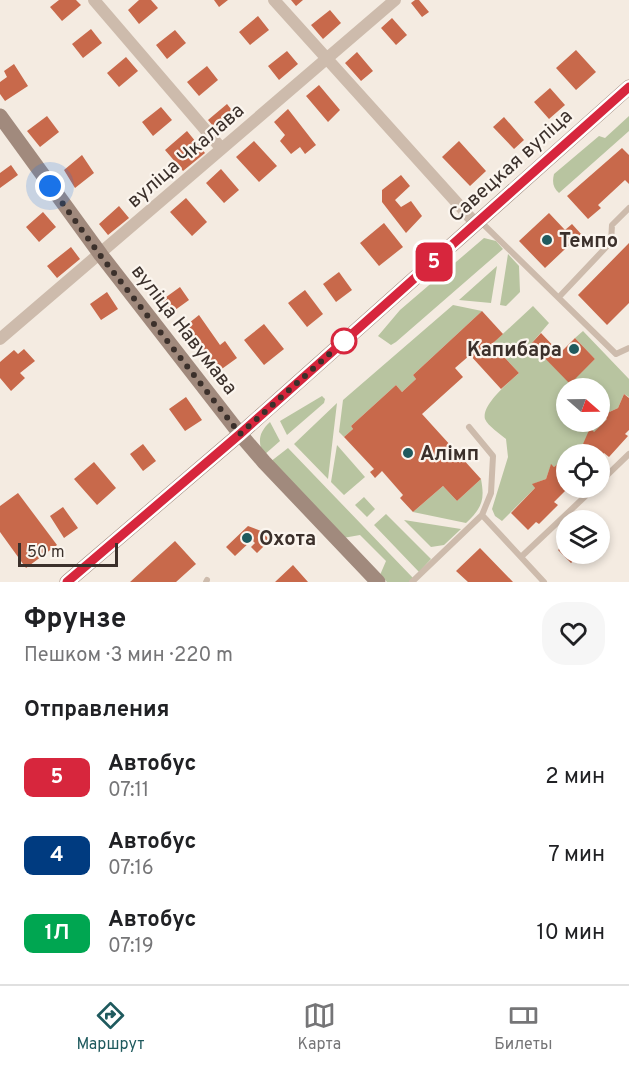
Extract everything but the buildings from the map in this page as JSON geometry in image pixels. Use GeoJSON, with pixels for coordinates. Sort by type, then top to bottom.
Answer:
{"type":"FeatureCollection","features":[{"type":"Feature","properties":{"kind":"street"},"geometry":{"type":"LineString","coordinates":[[94,0],[221,148]]}},
{"type":"Feature","properties":{"kind":"street"},"geometry":{"type":"LineString","coordinates":[[274,0],[478,223]]}},
{"type":"Feature","properties":{"kind":"street","name":"вуліца Чкалава"},"geometry":{"type":"LineString","coordinates":[[0,339],[395,0]]}},
{"type":"Feature","properties":{"kind":"street","name":"Савецкая вуліца"},"geometry":{"type":"LineString","coordinates":[[67,582],[240,434],[629,87]]}},
{"type":"Feature","properties":{"kind":"street","name":"вуліца Навумава"},"geometry":{"type":"LineString","coordinates":[[0,116],[100,255],[240,434],[378,582]]}},
{"type":"Feature","properties":{"kind":"lane"},"geometry":{"type":"LineString","coordinates":[[559,297],[611,242],[612,225],[629,208]]}},
{"type":"Feature","properties":{"kind":"lane"},"geometry":{"type":"LineString","coordinates":[[478,223],[559,297],[616,354],[629,348]]}},
{"type":"Feature","properties":{"kind":"lane"},"geometry":{"type":"LineString","coordinates":[[412,582],[482,515],[491,493],[492,456],[468,427]]}},
{"type":"Feature","properties":{"kind":"lane"},"geometry":{"type":"LineString","coordinates":[[610,472],[629,454]]}},
{"type":"Feature","properties":{"kind":"lane"},"geometry":{"type":"LineString","coordinates":[[521,557],[583,498]]}},
{"type":"Feature","properties":{"kind":"lane"},"geometry":{"type":"LineString","coordinates":[[482,515],[544,582]]}},
{"type":"Feature","properties":{"kind":"green space"},"geometry":{"type":"Polygon","coordinates":[[[629,116],[629,131],[559,193],[555,189],[554,174],[599,136],[605,138],[629,116]]]}},
{"type":"Feature","properties":{"kind":"green space"},"geometry":{"type":"Polygon","coordinates":[[[484,238],[496,241],[503,249],[396,342],[391,345],[378,336],[400,310],[484,238]]]}},
{"type":"Feature","properties":{"kind":"green space"},"geometry":{"type":"Polygon","coordinates":[[[508,254],[519,266],[520,292],[506,306],[500,305],[508,254]]]}},
{"type":"Feature","properties":{"kind":"green space"},"geometry":{"type":"Polygon","coordinates":[[[497,266],[491,303],[459,300],[497,266]]]}},
{"type":"Feature","properties":{"kind":"green space"},"geometry":{"type":"Polygon","coordinates":[[[453,305],[482,311],[413,375],[416,379],[402,392],[396,385],[351,426],[353,429],[344,437],[339,432],[343,400],[453,305]]]}},
{"type":"Feature","properties":{"kind":"green space"},"geometry":{"type":"Polygon","coordinates":[[[533,306],[549,323],[531,344],[565,378],[556,378],[556,432],[595,432],[583,444],[556,444],[556,465],[551,465],[546,479],[533,484],[535,488],[502,521],[495,516],[492,509],[508,457],[506,439],[489,424],[485,419],[485,413],[497,394],[519,373],[492,344],[533,306]]]}},
{"type":"Feature","properties":{"kind":"green space"},"geometry":{"type":"Polygon","coordinates":[[[583,331],[629,379],[629,397],[624,394],[618,408],[610,412],[610,378],[575,378],[595,359],[575,338],[583,331]]]}},
{"type":"Feature","properties":{"kind":"green space"},"geometry":{"type":"Polygon","coordinates":[[[322,396],[325,399],[324,403],[287,435],[280,421],[322,396]]]}},
{"type":"Feature","properties":{"kind":"green space"},"geometry":{"type":"Polygon","coordinates":[[[337,403],[328,479],[294,444],[337,403]]]}},
{"type":"Feature","properties":{"kind":"green space"},"geometry":{"type":"Polygon","coordinates":[[[270,422],[280,441],[264,455],[260,446],[260,437],[270,422]]]}},
{"type":"Feature","properties":{"kind":"green space"},"geometry":{"type":"Polygon","coordinates":[[[337,445],[365,477],[344,495],[331,482],[337,445]]]}},
{"type":"Feature","properties":{"kind":"green space"},"geometry":{"type":"Polygon","coordinates":[[[288,448],[413,578],[409,582],[387,582],[380,575],[386,561],[360,535],[343,538],[270,462],[288,448]]]}},
{"type":"Feature","properties":{"kind":"green space"},"geometry":{"type":"Polygon","coordinates":[[[481,479],[483,493],[481,503],[476,513],[466,523],[413,512],[443,486],[457,501],[481,479]]]}},
{"type":"Feature","properties":{"kind":"green space"},"geometry":{"type":"Polygon","coordinates":[[[364,497],[375,509],[367,517],[355,505],[364,497]]]}},
{"type":"Feature","properties":{"kind":"green space"},"geometry":{"type":"Polygon","coordinates":[[[386,514],[431,559],[419,572],[374,525],[386,514]]]}},
{"type":"Feature","properties":{"kind":"green space"},"geometry":{"type":"Polygon","coordinates":[[[404,520],[461,529],[444,545],[431,547],[404,520]]]}},
{"type":"Feature","properties":{"kind":"bus line","name":"5"},"geometry":{"type":"LineString","coordinates":[[67,582],[240,434],[266,408],[481,221],[629,87]]}},
{"type":"Feature","properties":{"kind":"place","name":"Темпо"},"geometry":{"type":"Point","coordinates":[547,240]}},
{"type":"Feature","properties":{"kind":"place","name":"Капибара"},"geometry":{"type":"Point","coordinates":[574,349]}},
{"type":"Feature","properties":{"kind":"place","name":"Алімп"},"geometry":{"type":"Point","coordinates":[408,453]}},
{"type":"Feature","properties":{"kind":"place","name":"Охота"},"geometry":{"type":"Point","coordinates":[247,538]}},
{"type":"Feature","properties":{"kind":"route"},"geometry":{"type":"LineString","coordinates":[[50,186],[100,255],[240,434],[266,408],[344,341]]}}]}
